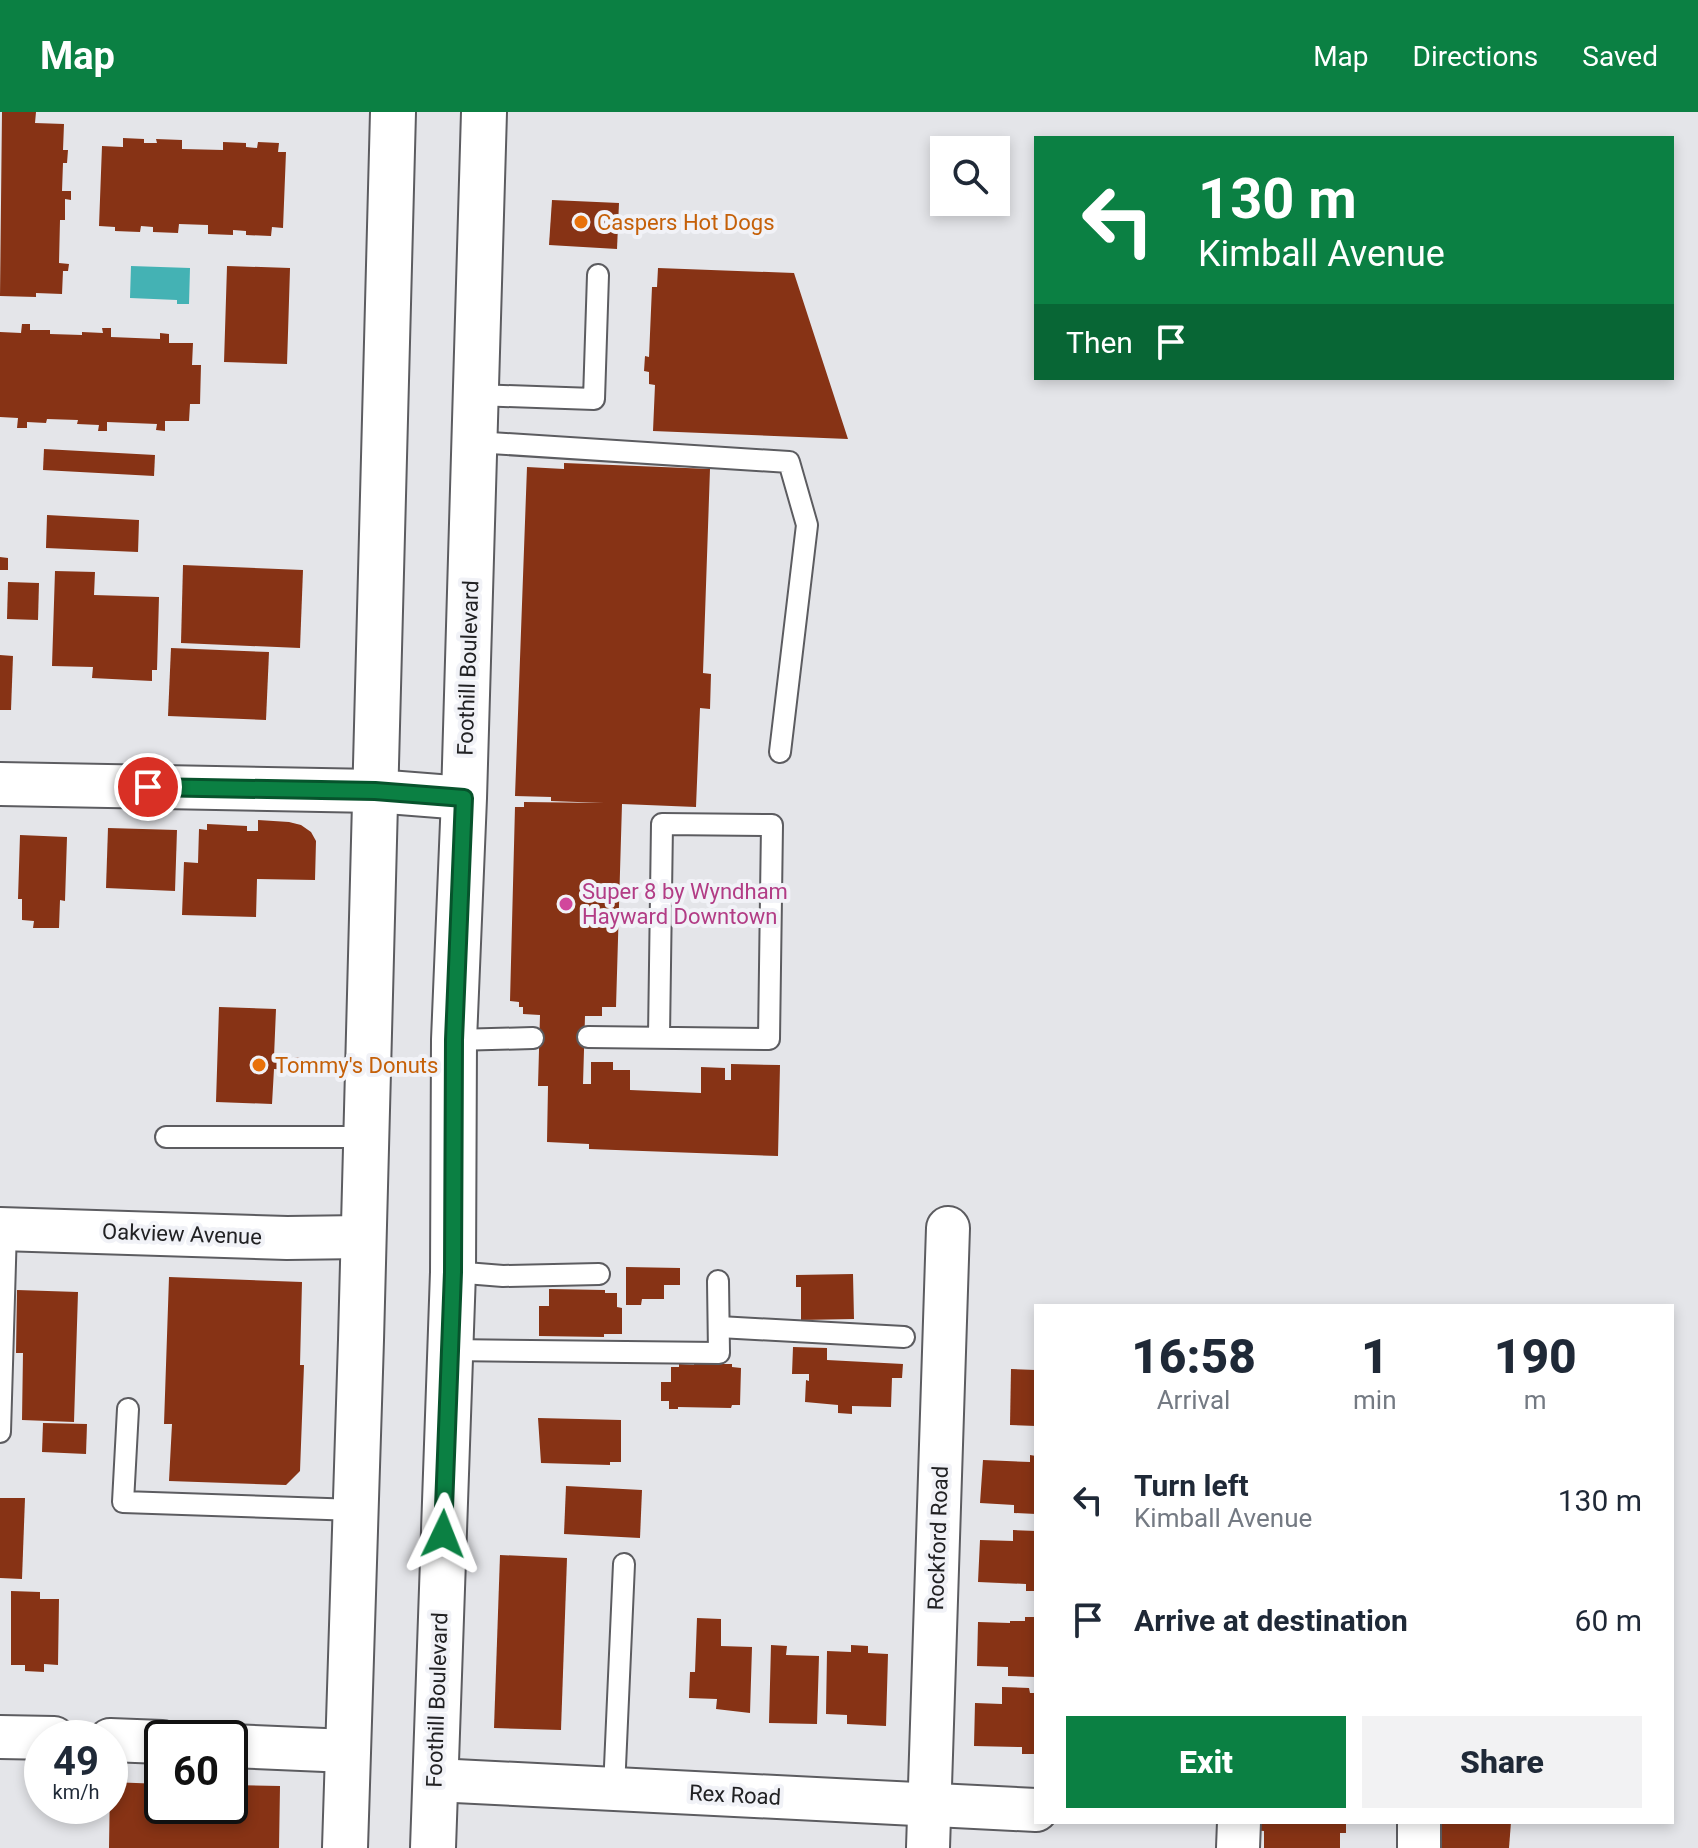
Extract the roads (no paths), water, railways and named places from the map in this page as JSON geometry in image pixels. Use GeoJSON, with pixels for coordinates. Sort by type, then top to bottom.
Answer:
{"type":"FeatureCollection","features":[{"type":"Feature","properties":{"kind":"main road"},"geometry":{"type":"LineString","coordinates":[[345,1848],[393,112]]}},
{"type":"Feature","properties":{"kind":"main road","name":"Foothill Boulevard"},"geometry":{"type":"LineString","coordinates":[[433,1848],[453,1272],[454,1040],[484,112]]}},
{"type":"Feature","properties":{"kind":"street"},"geometry":{"type":"LineString","coordinates":[[0,784],[375,791],[464,798]]}},
{"type":"Feature","properties":{"kind":"street","name":"Rockford Road"},"geometry":{"type":"LineString","coordinates":[[928,1848],[948,1228]]}},
{"type":"Feature","properties":{"kind":"street","name":"Oakview Avenue"},"geometry":{"type":"LineString","coordinates":[[3,1229],[287,1238],[363,1237]]}},
{"type":"Feature","properties":{"kind":"street"},"geometry":{"type":"LineString","coordinates":[[0,1737],[24,1737]]}},
{"type":"Feature","properties":{"kind":"street"},"geometry":{"type":"LineString","coordinates":[[248,1747],[348,1751]]}},
{"type":"Feature","properties":{"kind":"street","name":"Rex Road"},"geometry":{"type":"LineString","coordinates":[[435,1780],[1034,1810]]}},
{"type":"Feature","properties":{"kind":"street"},"geometry":{"type":"LineString","coordinates":[[1238,1848],[1239,1824]]}},
{"type":"Feature","properties":{"kind":"street"},"geometry":{"type":"LineString","coordinates":[[1419,1824],[1419,1848]]}},
{"type":"Feature","properties":{"kind":"lane"},"geometry":{"type":"LineString","coordinates":[[476,395],[594,399],[598,275]]}},
{"type":"Feature","properties":{"kind":"lane"},"geometry":{"type":"LineString","coordinates":[[475,442],[789,462],[807,525],[780,752]]}},
{"type":"Feature","properties":{"kind":"lane"},"geometry":{"type":"LineString","coordinates":[[588,1037],[769,1039],[772,825],[662,824],[659,1036]]}},
{"type":"Feature","properties":{"kind":"lane"},"geometry":{"type":"LineString","coordinates":[[454,1040],[533,1038]]}},
{"type":"Feature","properties":{"kind":"lane"},"geometry":{"type":"LineString","coordinates":[[166,1137],[367,1137]]}},
{"type":"Feature","properties":{"kind":"lane"},"geometry":{"type":"LineString","coordinates":[[0,1432],[3,1229]]}},
{"type":"Feature","properties":{"kind":"lane"},"geometry":{"type":"LineString","coordinates":[[453,1272],[503,1276],[599,1274]]}},
{"type":"Feature","properties":{"kind":"lane"},"geometry":{"type":"LineString","coordinates":[[449,1350],[719,1353],[718,1281]]}},
{"type":"Feature","properties":{"kind":"lane"},"geometry":{"type":"LineString","coordinates":[[719,1327],[904,1337]]}},
{"type":"Feature","properties":{"kind":"lane"},"geometry":{"type":"LineString","coordinates":[[128,1409],[123,1502],[356,1510]]}},
{"type":"Feature","properties":{"kind":"lane"},"geometry":{"type":"LineString","coordinates":[[614,1789],[624,1564]]}},
{"type":"Feature","properties":{"kind":"water"},"geometry":{"type":"Polygon","coordinates":[[[131,266],[190,268],[189,304],[177,304],[177,300],[130,298],[131,266]]]}},
{"type":"Feature","properties":{"kind":"place","name":"Caspers Hot Dogs"},"geometry":{"type":"Point","coordinates":[581,222]}},
{"type":"Feature","properties":{"kind":"place","name":"Super 8 by Wyndham Hayward Downtown"},"geometry":{"type":"Point","coordinates":[566,904]}},
{"type":"Feature","properties":{"kind":"place","name":"Tommy's Donuts"},"geometry":{"type":"Point","coordinates":[259,1065]}}]}
